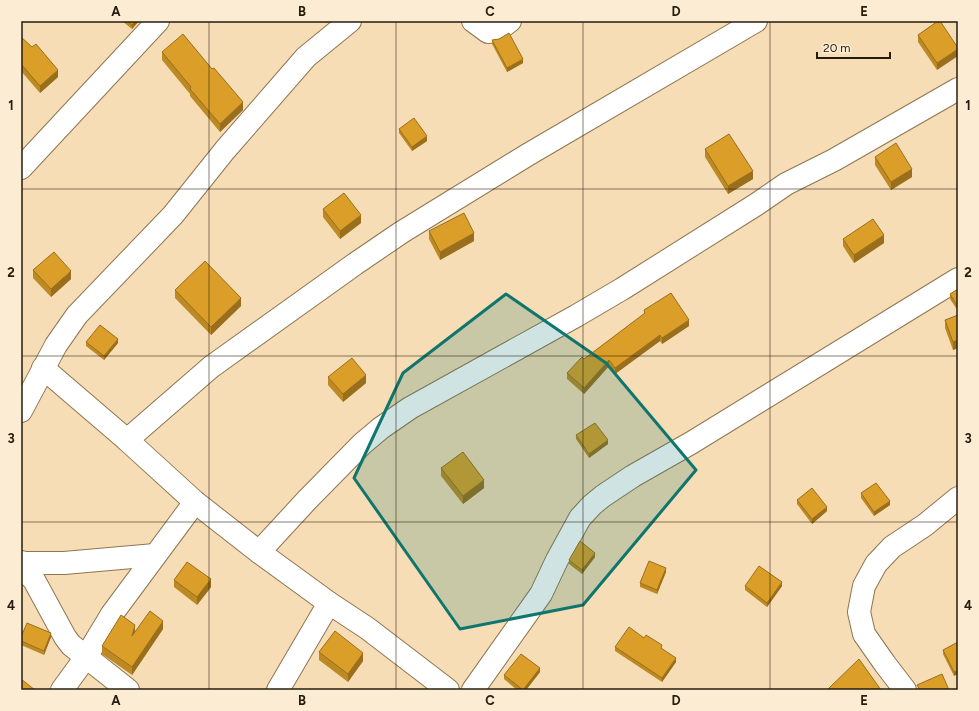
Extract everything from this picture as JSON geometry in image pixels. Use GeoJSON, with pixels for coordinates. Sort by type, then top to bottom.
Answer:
{"type":"FeatureCollection","features":[{"type":"Feature","properties":{"kind":"street"},"geometry":{"type":"LineString","coordinates":[[21,168],[158,21]]}},
{"type":"Feature","properties":{"kind":"street"},"geometry":{"type":"LineString","coordinates":[[21,410],[56,345],[77,315],[173,215],[225,150],[306,57],[350,21]]}},
{"type":"Feature","properties":{"kind":"street"},"geometry":{"type":"LineString","coordinates":[[473,21],[488,32],[501,28],[510,21]]}},
{"type":"Feature","properties":{"kind":"street"},"geometry":{"type":"LineString","coordinates":[[127,440],[201,374],[354,264],[402,232],[536,150],[756,21]]}},
{"type":"Feature","properties":{"kind":"street"},"geometry":{"type":"LineString","coordinates":[[259,552],[362,444],[381,428],[410,408],[576,316],[750,209],[786,184],[834,160],[958,89]]}},
{"type":"Feature","properties":{"kind":"street"},"geometry":{"type":"LineString","coordinates":[[473,690],[541,594],[580,518],[592,505],[633,476],[692,443],[958,279]]}},
{"type":"Feature","properties":{"kind":"street"},"geometry":{"type":"LineString","coordinates":[[43,368],[127,440],[195,502],[259,552],[329,603],[367,628],[448,690]]}},
{"type":"Feature","properties":{"kind":"street"},"geometry":{"type":"LineString","coordinates":[[905,690],[864,634],[859,612],[864,586],[876,564],[892,547],[925,525],[958,498]]}},
{"type":"Feature","properties":{"kind":"street"},"geometry":{"type":"LineString","coordinates":[[62,690],[86,657],[112,614],[195,502]]}},
{"type":"Feature","properties":{"kind":"street"},"geometry":{"type":"LineString","coordinates":[[21,562],[26,564],[64,563],[155,555]]}},
{"type":"Feature","properties":{"kind":"street"},"geometry":{"type":"LineString","coordinates":[[21,567],[34,580],[65,637],[71,645],[128,690]]}},
{"type":"Feature","properties":{"kind":"street"},"geometry":{"type":"LineString","coordinates":[[278,690],[329,603]]}},
{"type":"Feature","properties":{"kind":"highlighted area"},"geometry":{"type":"Polygon","coordinates":[[[506,294],[606,363],[696,470],[583,605],[460,629],[354,478],[403,373],[506,294]]]}},
{"type":"Feature","properties":{"kind":"building"},"geometry":{"type":"Polygon","coordinates":[[[127,21],[135,21],[132,25],[127,21]]]}},
{"type":"Feature","properties":{"kind":"building"},"geometry":{"type":"Polygon","coordinates":[[[940,21],[958,49],[937,63],[918,35],[940,21]]]}},
{"type":"Feature","properties":{"kind":"building"},"geometry":{"type":"Polygon","coordinates":[[[509,33],[523,59],[507,68],[492,40],[499,39],[509,33]]]}},
{"type":"Feature","properties":{"kind":"building"},"geometry":{"type":"Polygon","coordinates":[[[183,34],[212,69],[214,68],[243,102],[220,124],[190,89],[191,87],[162,52],[183,34]]]}},
{"type":"Feature","properties":{"kind":"building"},"geometry":{"type":"Polygon","coordinates":[[[21,37],[32,47],[36,44],[58,70],[40,86],[21,64],[21,37]]]}},
{"type":"Feature","properties":{"kind":"building"},"geometry":{"type":"Polygon","coordinates":[[[414,118],[427,136],[412,147],[399,129],[414,118]]]}},
{"type":"Feature","properties":{"kind":"building"},"geometry":{"type":"Polygon","coordinates":[[[729,134],[753,171],[728,186],[705,149],[729,134]]]}},
{"type":"Feature","properties":{"kind":"building"},"geometry":{"type":"Polygon","coordinates":[[[896,143],[912,169],[891,182],[875,157],[896,143]]]}},
{"type":"Feature","properties":{"kind":"building"},"geometry":{"type":"Polygon","coordinates":[[[344,193],[361,215],[340,231],[323,209],[344,193]]]}},
{"type":"Feature","properties":{"kind":"building"},"geometry":{"type":"Polygon","coordinates":[[[464,213],[474,233],[440,252],[429,231],[464,213]]]}},
{"type":"Feature","properties":{"kind":"building"},"geometry":{"type":"Polygon","coordinates":[[[873,219],[884,235],[854,255],[843,239],[873,219]]]}},
{"type":"Feature","properties":{"kind":"building"},"geometry":{"type":"Polygon","coordinates":[[[54,252],[71,271],[51,289],[33,270],[54,252]]]}},
{"type":"Feature","properties":{"kind":"building"},"geometry":{"type":"Polygon","coordinates":[[[205,261],[241,298],[211,327],[175,290],[205,261]]]}},
{"type":"Feature","properties":{"kind":"building"},"geometry":{"type":"Polygon","coordinates":[[[958,289],[958,307],[950,294],[958,289]]]}},
{"type":"Feature","properties":{"kind":"building"},"geometry":{"type":"Polygon","coordinates":[[[671,293],[689,320],[662,338],[660,335],[615,368],[609,360],[584,388],[567,373],[582,357],[584,359],[645,313],[644,310],[671,293]]]}},
{"type":"Feature","properties":{"kind":"building"},"geometry":{"type":"Polygon","coordinates":[[[958,315],[958,340],[953,342],[945,320],[958,315]]]}},
{"type":"Feature","properties":{"kind":"building"},"geometry":{"type":"Polygon","coordinates":[[[100,325],[118,339],[104,356],[86,342],[100,325]]]}},
{"type":"Feature","properties":{"kind":"building"},"geometry":{"type":"Polygon","coordinates":[[[352,358],[366,375],[343,394],[328,377],[352,358]]]}},
{"type":"Feature","properties":{"kind":"building"},"geometry":{"type":"Polygon","coordinates":[[[595,423],[608,440],[589,454],[576,435],[595,423]]]}},
{"type":"Feature","properties":{"kind":"building"},"geometry":{"type":"Polygon","coordinates":[[[463,452],[484,480],[463,496],[441,468],[463,452]]]}},
{"type":"Feature","properties":{"kind":"building"},"geometry":{"type":"Polygon","coordinates":[[[876,483],[890,501],[874,512],[861,493],[876,483]]]}},
{"type":"Feature","properties":{"kind":"building"},"geometry":{"type":"Polygon","coordinates":[[[812,488],[827,507],[812,519],[797,500],[812,488]]]}},
{"type":"Feature","properties":{"kind":"building"},"geometry":{"type":"Polygon","coordinates":[[[580,541],[595,553],[582,570],[569,560],[580,541]]]}},
{"type":"Feature","properties":{"kind":"building"},"geometry":{"type":"Polygon","coordinates":[[[649,561],[666,568],[657,590],[640,583],[649,561]]]}},
{"type":"Feature","properties":{"kind":"building"},"geometry":{"type":"Polygon","coordinates":[[[187,562],[211,579],[197,597],[174,580],[187,562]]]}},
{"type":"Feature","properties":{"kind":"building"},"geometry":{"type":"Polygon","coordinates":[[[759,566],[782,582],[767,603],[745,586],[759,566]]]}},
{"type":"Feature","properties":{"kind":"building"},"geometry":{"type":"Polygon","coordinates":[[[150,611],[163,621],[132,667],[102,646],[121,615],[135,625],[132,636],[150,611]]]}},
{"type":"Feature","properties":{"kind":"building"},"geometry":{"type":"Polygon","coordinates":[[[27,623],[51,633],[44,651],[21,641],[21,637],[27,623]]]}},
{"type":"Feature","properties":{"kind":"building"},"geometry":{"type":"Polygon","coordinates":[[[629,627],[644,638],[646,635],[662,645],[661,648],[676,658],[662,678],[615,647],[629,627]]]}},
{"type":"Feature","properties":{"kind":"building"},"geometry":{"type":"Polygon","coordinates":[[[335,631],[363,653],[348,674],[319,652],[335,631]]]}},
{"type":"Feature","properties":{"kind":"building"},"geometry":{"type":"Polygon","coordinates":[[[958,642],[958,670],[954,672],[943,650],[958,642]]]}},
{"type":"Feature","properties":{"kind":"building"},"geometry":{"type":"Polygon","coordinates":[[[521,654],[540,668],[523,690],[504,675],[521,654]]]}},
{"type":"Feature","properties":{"kind":"building"},"geometry":{"type":"Polygon","coordinates":[[[859,659],[881,690],[827,690],[859,659]]]}},
{"type":"Feature","properties":{"kind":"building"},"geometry":{"type":"Polygon","coordinates":[[[942,674],[949,690],[920,690],[917,685],[942,674]]]}},
{"type":"Feature","properties":{"kind":"building"},"geometry":{"type":"Polygon","coordinates":[[[21,679],[35,690],[21,690],[21,679]]]}}]}
